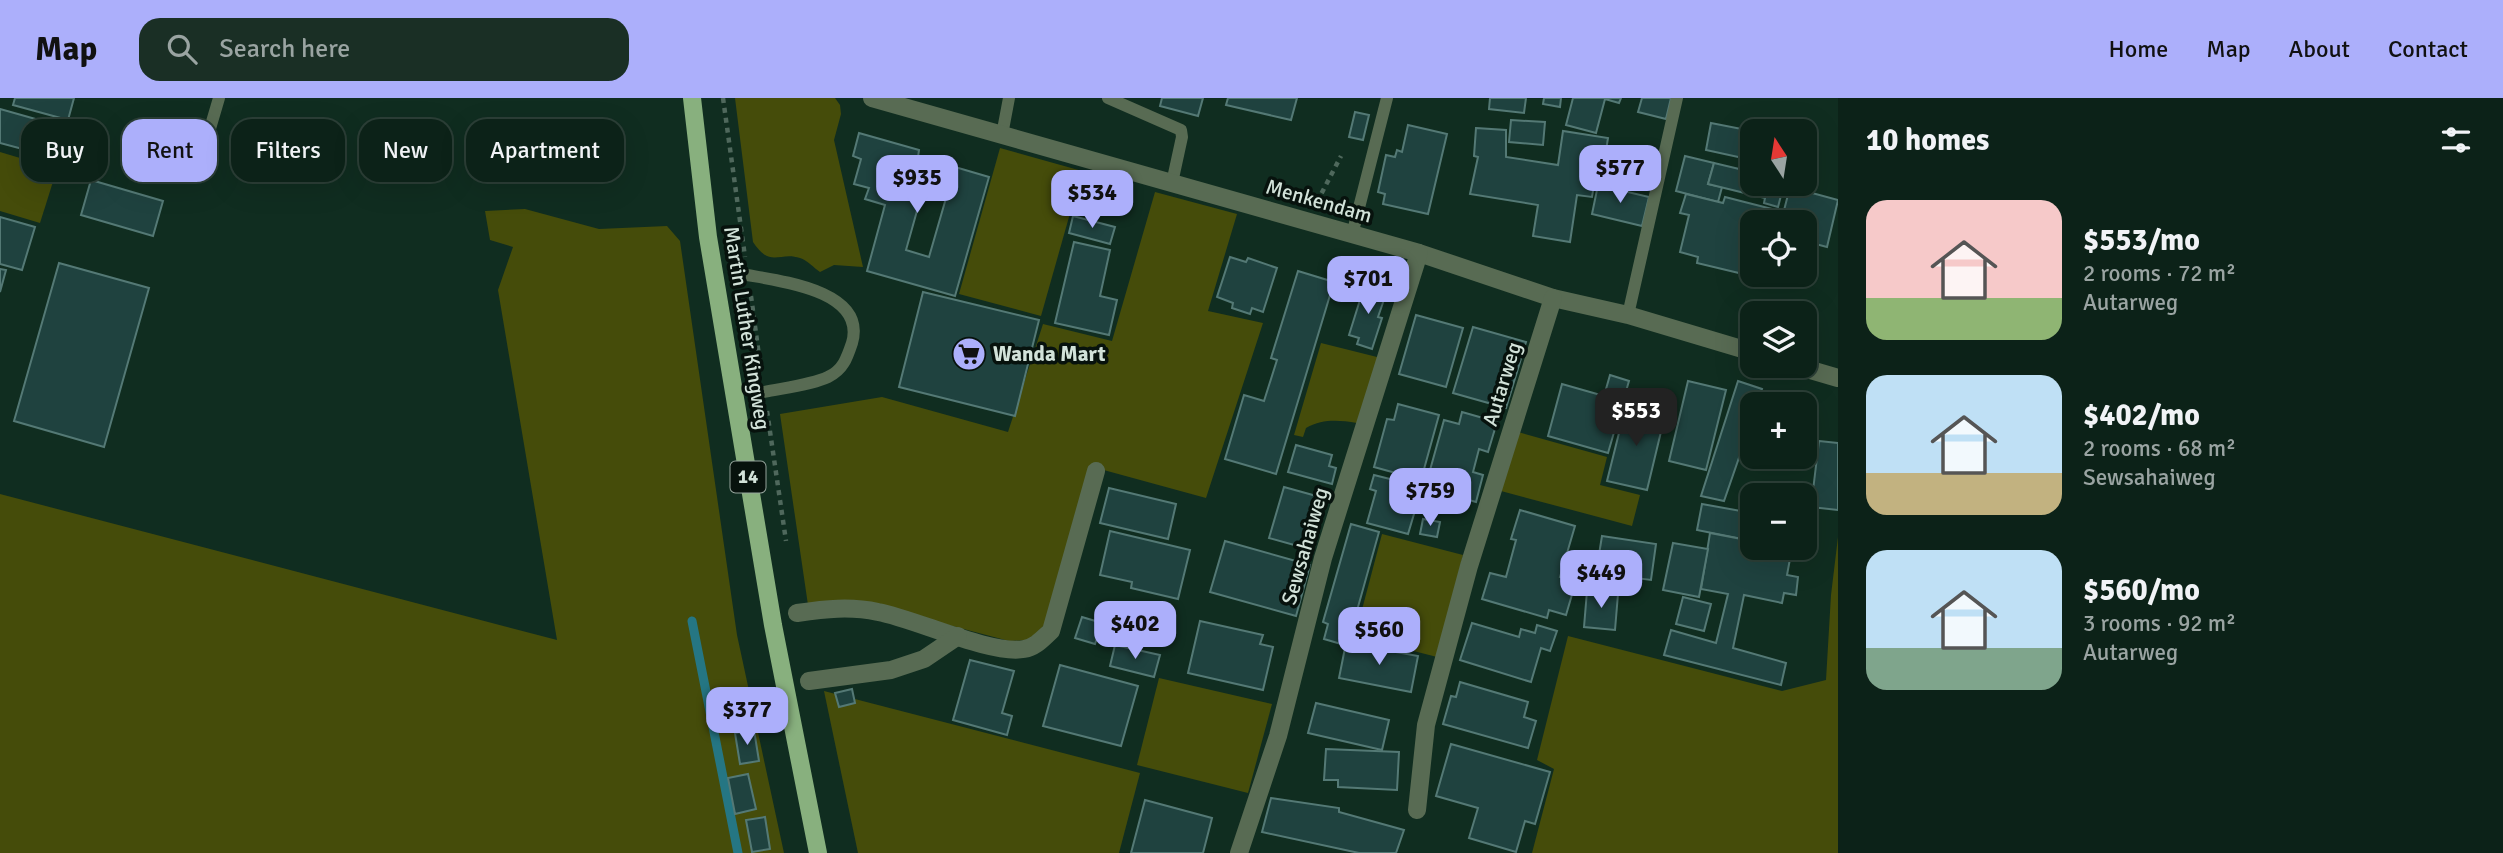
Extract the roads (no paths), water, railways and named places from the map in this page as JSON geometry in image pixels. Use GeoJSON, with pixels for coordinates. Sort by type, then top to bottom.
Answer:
{"type":"FeatureCollection","features":[{"type":"Feature","properties":{"kind":"main road","name":"Martin Luther Kingweg"},"geometry":{"type":"LineString","coordinates":[[692,98],[708,237],[773,625],[818,853]]}},
{"type":"Feature","properties":{"kind":"street","name":"Menkendam"},"geometry":{"type":"LineString","coordinates":[[872,98],[1419,253],[1553,298],[1628,315],[1740,348]]}},
{"type":"Feature","properties":{"kind":"street","name":"Sewsahaiweg"},"geometry":{"type":"LineString","coordinates":[[1239,853],[1278,736],[1323,558],[1419,253]]}},
{"type":"Feature","properties":{"kind":"street","name":"Autarweg"},"geometry":{"type":"LineString","coordinates":[[1417,810],[1426,725],[1469,566],[1553,298]]}},
{"type":"Feature","properties":{"kind":"street"},"geometry":{"type":"LineString","coordinates":[[1817,372],[1838,378]]}},
{"type":"Feature","properties":{"kind":"street"},"geometry":{"type":"LineString","coordinates":[[797,613],[841,607],[913,620],[1001,647],[1024,649],[1038,644],[1051,631],[1096,471]]}},
{"type":"Feature","properties":{"kind":"street"},"geometry":{"type":"LineString","coordinates":[[808,681],[891,670],[924,659],[958,636]]}},
{"type":"Feature","properties":{"kind":"lane"},"geometry":{"type":"LineString","coordinates":[[213,119],[219,98]]}},
{"type":"Feature","properties":{"kind":"lane"},"geometry":{"type":"LineString","coordinates":[[1002,135],[1009,98]]}},
{"type":"Feature","properties":{"kind":"lane"},"geometry":{"type":"LineString","coordinates":[[1108,98],[1181,130],[1182,137],[1172,183]]}},
{"type":"Feature","properties":{"kind":"lane"},"geometry":{"type":"LineString","coordinates":[[1352,235],[1387,98]]}},
{"type":"Feature","properties":{"kind":"lane"},"geometry":{"type":"LineString","coordinates":[[1628,315],[1677,98]]}},
{"type":"Feature","properties":{"kind":"lane"},"geometry":{"type":"LineString","coordinates":[[747,275],[794,283],[832,297],[849,313],[854,337],[846,363],[828,377],[764,392]]}},
{"type":"Feature","properties":{"kind":"waterway"},"geometry":{"type":"LineString","coordinates":[[692,621],[738,853]]}},
{"type":"Feature","properties":{"kind":"place","name":"Wanda Mart"},"geometry":{"type":"Point","coordinates":[969,354]}}]}
